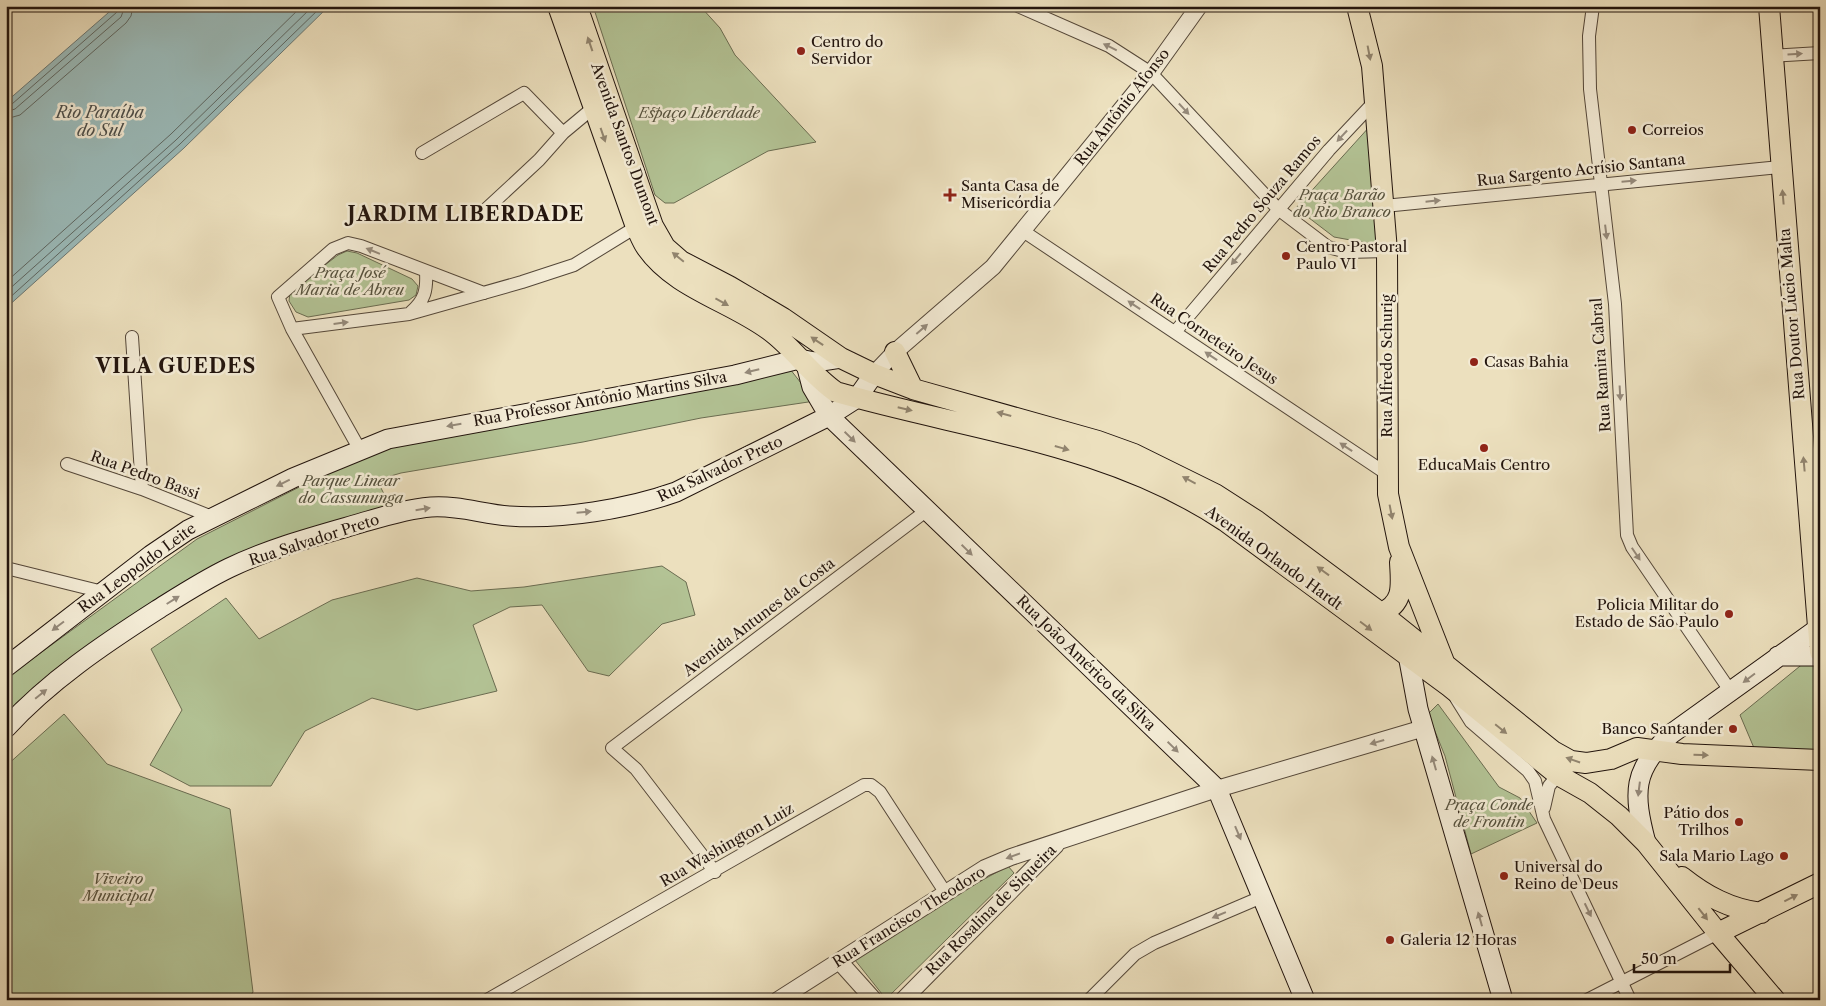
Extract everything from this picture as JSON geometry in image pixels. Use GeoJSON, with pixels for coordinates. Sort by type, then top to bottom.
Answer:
{"type":"FeatureCollection","features":[{"type":"Feature","properties":{"kind":"main road","name":"Avenida Santos Dumont"},"geometry":{"type":"LineString","coordinates":[[558,6],[636,227],[646,247],[660,263],[687,283],[768,329],[803,363]]}},
{"type":"Feature","properties":{"kind":"main road","name":"Avenida Santos Dumont"},"geometry":{"type":"LineString","coordinates":[[577,6],[640,194],[653,226],[665,247],[682,261],[783,318],[841,358],[874,374]]}},
{"type":"Feature","properties":{"kind":"main road","name":"Rua Alfredo Schurig"},"geometry":{"type":"LineString","coordinates":[[1357,6],[1366,35],[1376,100],[1387,251],[1388,494],[1399,547],[1445,663],[1450,687]]}},
{"type":"Feature","properties":{"kind":"main road","name":"Rua Doutor Lúcio Malta"},"geometry":{"type":"LineString","coordinates":[[1766,7],[1819,643]]}},
{"type":"Feature","properties":{"kind":"main road"},"geometry":{"type":"LineString","coordinates":[[895,352],[912,389]]}},
{"type":"Feature","properties":{"kind":"main road","name":"Rua Professor Antônio Martins Silva"},"geometry":{"type":"LineString","coordinates":[[360,450],[388,439],[415,433],[803,363],[841,358]]}},
{"type":"Feature","properties":{"kind":"main road","name":"Avenida Orlando Hardt"},"geometry":{"type":"LineString","coordinates":[[803,363],[836,392],[1094,457],[1160,485],[1205,507],[1450,687],[1558,775],[1604,802],[1646,842],[1662,862]]}},
{"type":"Feature","properties":{"kind":"main road","name":"Rua João Américo da Silva"},"geometry":{"type":"LineString","coordinates":[[803,363],[812,387],[829,416],[1217,789],[1264,896],[1305,1000]]}},
{"type":"Feature","properties":{"kind":"main road"},"geometry":{"type":"LineString","coordinates":[[857,398],[874,374]]}},
{"type":"Feature","properties":{"kind":"main road","name":"Avenida Orlando Hardt"},"geometry":{"type":"LineString","coordinates":[[874,374],[912,389],[1098,441],[1168,469],[1215,494],[1258,521],[1405,631],[1554,751],[1571,760],[1586,763],[1598,762],[1636,748],[1682,754],[1820,760]]}},
{"type":"Feature","properties":{"kind":"main road","name":"Rua Salvador Preto"},"geometry":{"type":"LineString","coordinates":[[6,728],[34,700],[119,634],[208,579],[231,567],[299,541],[396,514],[429,507],[453,507],[519,517],[625,508],[676,492],[829,416],[857,398]]}},
{"type":"Feature","properties":{"kind":"main road","name":"Rua Leopoldo Leite"},"geometry":{"type":"LineString","coordinates":[[6,667],[151,555],[212,517],[360,450]]}},
{"type":"Feature","properties":{"kind":"main road"},"geometry":{"type":"LineString","coordinates":[[1381,613],[1391,608],[1398,599],[1401,588],[1399,547]]}},
{"type":"Feature","properties":{"kind":"main road"},"geometry":{"type":"LineString","coordinates":[[1405,631],[1407,657],[1424,728],[1503,1000]]}},
{"type":"Feature","properties":{"kind":"main road"},"geometry":{"type":"LineString","coordinates":[[1646,842],[1638,812],[1638,791],[1642,769],[1653,750],[1671,734],[1778,656],[1819,643]]}},
{"type":"Feature","properties":{"kind":"main road"},"geometry":{"type":"LineString","coordinates":[[1778,656],[1819,643]]}},
{"type":"Feature","properties":{"kind":"main road"},"geometry":{"type":"LineString","coordinates":[[1662,862],[1690,884],[1724,904],[1741,910],[1761,913]]}},
{"type":"Feature","properties":{"kind":"main road"},"geometry":{"type":"LineString","coordinates":[[1662,862],[1774,1000]]}},
{"type":"Feature","properties":{"kind":"main road"},"geometry":{"type":"LineString","coordinates":[[1718,933],[1820,883]]}},
{"type":"Feature","properties":{"kind":"street"},"geometry":{"type":"LineString","coordinates":[[1018,6],[1109,46],[1150,73],[1278,209],[1328,247],[1347,252],[1387,251]]}},
{"type":"Feature","properties":{"kind":"street","name":"Rua Antônio Afonso"},"geometry":{"type":"LineString","coordinates":[[874,374],[895,352],[993,267],[1150,73],[1199,6]]}},
{"type":"Feature","properties":{"kind":"street","name":"Rua Ramira Cabral"},"geometry":{"type":"LineString","coordinates":[[1593,6],[1589,36],[1589,60],[1600,183],[1615,304],[1629,541],[1731,692]]}},
{"type":"Feature","properties":{"kind":"street"},"geometry":{"type":"LineString","coordinates":[[1771,56],[1820,53]]}},
{"type":"Feature","properties":{"kind":"street"},"geometry":{"type":"LineString","coordinates":[[422,153],[524,94],[563,133]]}},
{"type":"Feature","properties":{"kind":"street","name":"Rua Pedro Souza Ramos"},"geometry":{"type":"LineString","coordinates":[[1175,332],[1278,209],[1376,100]]}},
{"type":"Feature","properties":{"kind":"street"},"geometry":{"type":"LineString","coordinates":[[482,214],[540,160],[563,133],[593,108]]}},
{"type":"Feature","properties":{"kind":"street","name":"Rua Sargento Acrísio Santana"},"geometry":{"type":"LineString","coordinates":[[1384,206],[1600,183],[1780,167]]}},
{"type":"Feature","properties":{"kind":"street"},"geometry":{"type":"LineString","coordinates":[[292,329],[409,314],[484,293],[574,265],[636,227]]}},
{"type":"Feature","properties":{"kind":"street","name":"Rua Corneteiro Jesus"},"geometry":{"type":"LineString","coordinates":[[1023,231],[1387,474]]}},
{"type":"Feature","properties":{"kind":"street"},"geometry":{"type":"LineString","coordinates":[[360,450],[292,329],[278,297],[333,249],[348,243],[361,246],[484,293]]}},
{"type":"Feature","properties":{"kind":"street"},"geometry":{"type":"LineString","coordinates":[[409,314],[421,304],[427,291],[426,272]]}},
{"type":"Feature","properties":{"kind":"street"},"geometry":{"type":"LineString","coordinates":[[132,337],[142,489]]}},
{"type":"Feature","properties":{"kind":"street","name":"Rua Pedro Bassi"},"geometry":{"type":"LineString","coordinates":[[67,464],[142,489],[212,517]]}},
{"type":"Feature","properties":{"kind":"street","name":"Avenida Antunes da Costa"},"geometry":{"type":"LineString","coordinates":[[714,872],[636,769],[612,748],[926,511]]}},
{"type":"Feature","properties":{"kind":"street"},"geometry":{"type":"LineString","coordinates":[[6,568],[103,592]]}},
{"type":"Feature","properties":{"kind":"street"},"geometry":{"type":"LineString","coordinates":[[1450,687],[1471,722],[1528,771],[1535,781],[1544,819],[1630,1000]]}},
{"type":"Feature","properties":{"kind":"street","name":"Rua Francisco Theodoro"},"geometry":{"type":"LineString","coordinates":[[778,1000],[985,868],[1059,841],[1217,789],[1424,728]]}},
{"type":"Feature","properties":{"kind":"street"},"geometry":{"type":"LineString","coordinates":[[1544,819],[1544,802],[1549,786],[1558,775]]}},
{"type":"Feature","properties":{"kind":"street","name":"Rua Washington Luiz"},"geometry":{"type":"LineString","coordinates":[[487,1000],[714,872],[857,788],[871,785],[880,792],[945,892]]}},
{"type":"Feature","properties":{"kind":"street","name":"Rua Rosalina de Siqueira"},"geometry":{"type":"LineString","coordinates":[[903,1000],[1059,841]]}},
{"type":"Feature","properties":{"kind":"street"},"geometry":{"type":"LineString","coordinates":[[1089,1000],[1135,954],[1154,943],[1264,896]]}},
{"type":"Feature","properties":{"kind":"street"},"geometry":{"type":"LineString","coordinates":[[1587,1000],[1718,933]]}},
{"type":"Feature","properties":{"kind":"street"},"geometry":{"type":"LineString","coordinates":[[840,961],[874,1000]]}},
{"type":"Feature","properties":{"kind":"green space","name":"Espaço Liberdade"},"geometry":{"type":"Polygon","coordinates":[[[593,6],[700,6],[720,28],[735,55],[816,142],[768,151],[674,203],[665,203],[655,195],[593,6]]]}},
{"type":"Feature","properties":{"kind":"green space","name":"Praça Barão do Rio Branco"},"geometry":{"type":"Polygon","coordinates":[[[1371,125],[1378,245],[1334,237],[1296,208],[1371,125]]]}},
{"type":"Feature","properties":{"kind":"green space","name":"Praça José Maria de Abreu"},"geometry":{"type":"Polygon","coordinates":[[[347,251],[357,253],[412,279],[418,286],[416,295],[409,300],[308,317],[296,312],[289,301],[290,292],[338,255],[347,251]]]}},
{"type":"Feature","properties":{"kind":"green space","name":"Parque Linear do Cassununga"},"geometry":{"type":"Polygon","coordinates":[[[790,369],[815,401],[701,418],[583,442],[401,473],[377,480],[391,508],[229,565],[6,722],[6,678],[197,539],[390,441],[790,369]]]}},
{"type":"Feature","properties":{"kind":"green space"},"geometry":{"type":"Polygon","coordinates":[[[662,566],[686,582],[695,615],[662,624],[609,676],[588,671],[542,605],[510,607],[473,625],[497,691],[417,710],[372,698],[305,731],[271,786],[190,786],[150,765],[182,710],[151,649],[226,598],[259,639],[332,600],[417,578],[471,591],[524,587],[662,566]]]}},
{"type":"Feature","properties":{"kind":"green space"},"geometry":{"type":"Polygon","coordinates":[[[1805,662],[1813,664],[1814,667],[1820,705],[1820,752],[1757,755],[1740,715],[1805,662]]]}},
{"type":"Feature","properties":{"kind":"green space","name":"Praça Conde de Frontin"},"geometry":{"type":"Polygon","coordinates":[[[1438,704],[1499,787],[1520,798],[1537,823],[1471,854],[1445,756],[1428,714],[1438,704]]]}},
{"type":"Feature","properties":{"kind":"green space","name":"Viveiro Municipal"},"geometry":{"type":"Polygon","coordinates":[[[64,714],[107,764],[230,809],[253,992],[248,1000],[6,1000],[6,766],[64,714]]]}},
{"type":"Feature","properties":{"kind":"green space"},"geometry":{"type":"Polygon","coordinates":[[[1008,866],[1014,873],[886,999],[855,960],[950,898],[1008,866]]]}},
{"type":"Feature","properties":{"kind":"water","name":"Rio Paraíba do Sul"},"geometry":{"type":"Polygon","coordinates":[[[116,6],[329,6],[184,148],[6,308],[6,102],[116,6]]]}},
{"type":"Feature","properties":{"kind":"place","name":"Centro do Servidor"},"geometry":{"type":"Point","coordinates":[801,51]}},
{"type":"Feature","properties":{"kind":"place","name":"Correios"},"geometry":{"type":"Point","coordinates":[1632,130]}},
{"type":"Feature","properties":{"kind":"place","name":"Santa Casa de Misericórdia"},"geometry":{"type":"Point","coordinates":[950,195]}},
{"type":"Feature","properties":{"kind":"place","name":"Centro Pastoral Paulo VI"},"geometry":{"type":"Point","coordinates":[1286,256]}},
{"type":"Feature","properties":{"kind":"place","name":"Casas Bahia"},"geometry":{"type":"Point","coordinates":[1474,362]}},
{"type":"Feature","properties":{"kind":"place","name":"EducaMais Centro"},"geometry":{"type":"Point","coordinates":[1484,448]}},
{"type":"Feature","properties":{"kind":"place","name":"Policia Militar do Estado de São Paulo"},"geometry":{"type":"Point","coordinates":[1729,614]}},
{"type":"Feature","properties":{"kind":"place","name":"Banco Santander"},"geometry":{"type":"Point","coordinates":[1733,729]}},
{"type":"Feature","properties":{"kind":"place","name":"Pátio dos Trilhos"},"geometry":{"type":"Point","coordinates":[1739,822]}},
{"type":"Feature","properties":{"kind":"place","name":"Sala Mario Lago"},"geometry":{"type":"Point","coordinates":[1784,856]}},
{"type":"Feature","properties":{"kind":"place","name":"Universal do Reino de Deus"},"geometry":{"type":"Point","coordinates":[1504,876]}},
{"type":"Feature","properties":{"kind":"place","name":"Galeria 12 Horas"},"geometry":{"type":"Point","coordinates":[1390,940]}},
{"type":"Feature","properties":{"kind":"district","name":"JARDIM LIBERDADE"},"geometry":{"type":"Point","coordinates":[466,214]}},
{"type":"Feature","properties":{"kind":"district","name":"VILA GUEDES"},"geometry":{"type":"Point","coordinates":[176,366]}}]}
